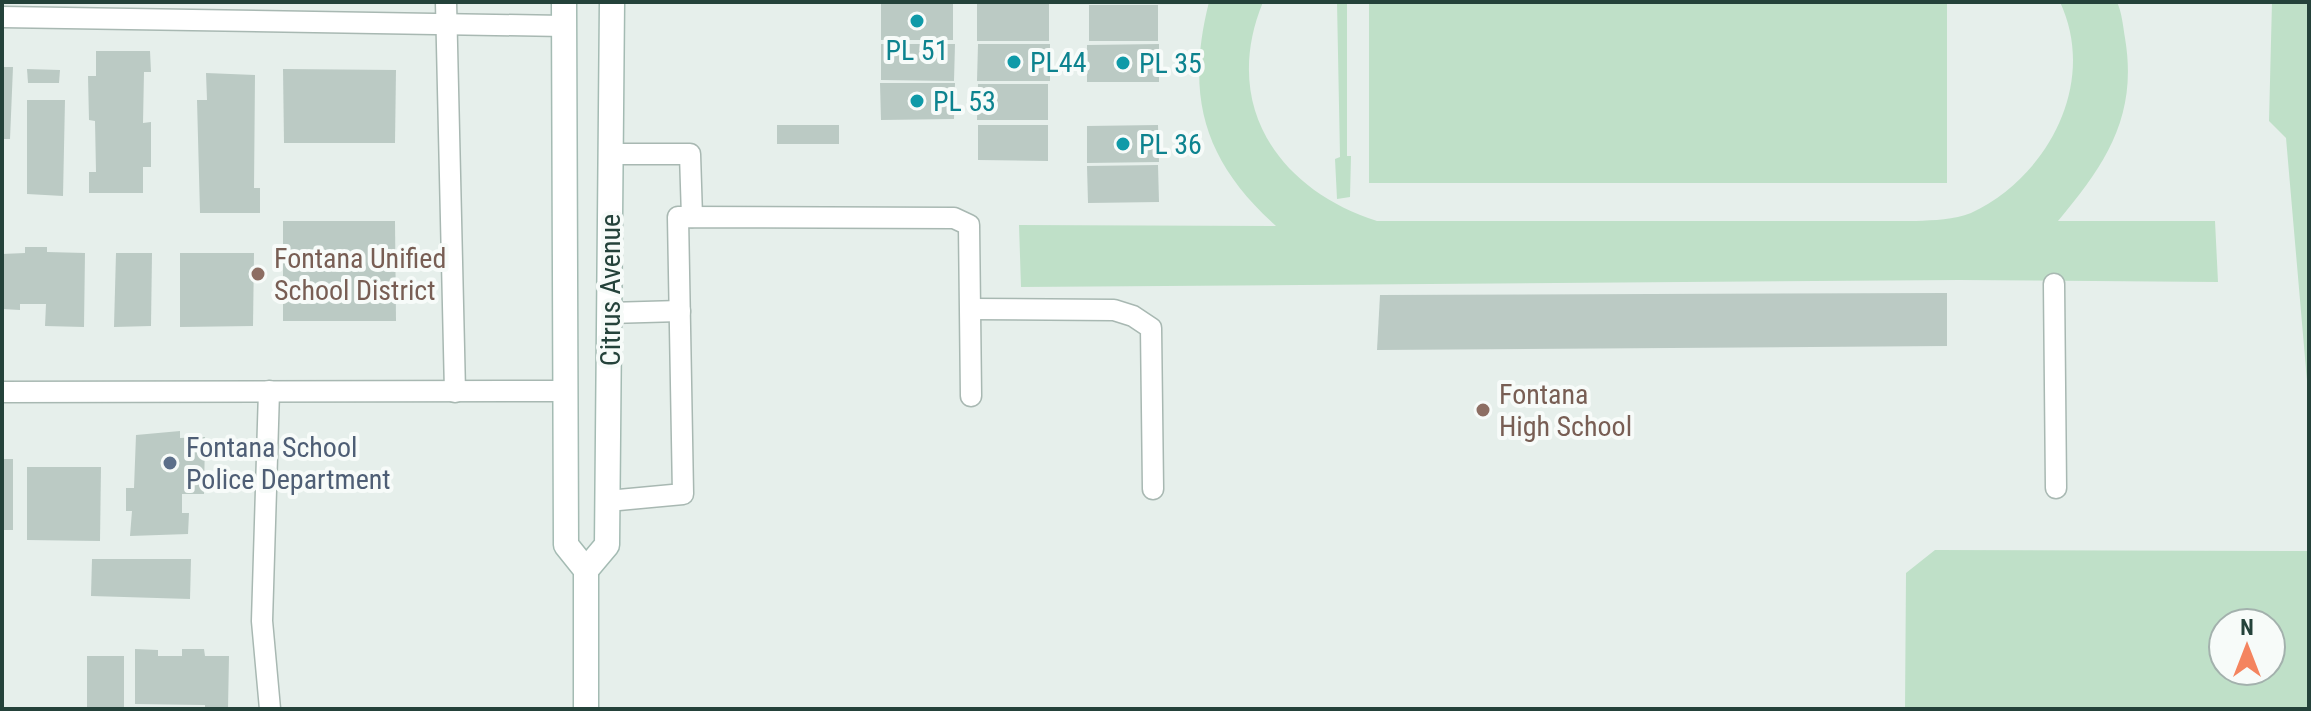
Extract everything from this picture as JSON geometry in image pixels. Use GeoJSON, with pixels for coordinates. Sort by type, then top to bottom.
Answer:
{"type":"FeatureCollection","features":[{"type":"Feature","properties":{"kind":"main road","name":"Citrus Avenue"},"geometry":{"type":"LineString","coordinates":[[564,14],[566,545],[586,570],[607,545],[612,2]]}},
{"type":"Feature","properties":{"kind":"main road"},"geometry":{"type":"LineString","coordinates":[[586,570],[586,709]]}},
{"type":"Feature","properties":{"kind":"lane"},"geometry":{"type":"LineString","coordinates":[[446,2],[455,392]]}},
{"type":"Feature","properties":{"kind":"lane"},"geometry":{"type":"LineString","coordinates":[[2,17],[445,24],[564,14]]}},
{"type":"Feature","properties":{"kind":"lane"},"geometry":{"type":"LineString","coordinates":[[611,154],[690,154],[692,217]]}},
{"type":"Feature","properties":{"kind":"lane"},"geometry":{"type":"LineString","coordinates":[[608,501],[683,494],[678,217],[954,218],[969,225],[971,396]]}},
{"type":"Feature","properties":{"kind":"lane"},"geometry":{"type":"LineString","coordinates":[[2054,284],[2056,488]]}},
{"type":"Feature","properties":{"kind":"lane"},"geometry":{"type":"LineString","coordinates":[[971,309],[1114,310],[1133,316],[1151,328],[1153,489]]}},
{"type":"Feature","properties":{"kind":"lane"},"geometry":{"type":"LineString","coordinates":[[609,313],[680,311]]}},
{"type":"Feature","properties":{"kind":"lane"},"geometry":{"type":"LineString","coordinates":[[269,391],[262,621],[270,709]]}},
{"type":"Feature","properties":{"kind":"lane"},"geometry":{"type":"LineString","coordinates":[[2,392],[565,391]]}},
{"type":"Feature","properties":{"kind":"green space"},"geometry":{"type":"Polygon","coordinates":[[[1209,2],[1263,2],[1252,39],[1249,75],[1254,108],[1267,138],[1286,165],[1311,188],[1342,207],[1377,221],[1916,221],[1971,213],[1998,197],[2023,176],[2043,152],[2059,124],[2069,95],[2073,64],[2070,33],[2060,2],[2117,2],[2128,66],[2122,115],[2104,159],[2058,221],[2215,221],[2218,282],[1959,280],[1021,287],[1019,225],[1276,226],[1251,202],[1232,177],[1206,125],[1199,68],[1209,2]]]}},
{"type":"Feature","properties":{"kind":"green space"},"geometry":{"type":"Polygon","coordinates":[[[1337,2],[1347,2],[1347,156],[1351,156],[1350,197],[1337,199],[1335,159],[1340,157],[1337,2]]]}},
{"type":"Feature","properties":{"kind":"green space"},"geometry":{"type":"Polygon","coordinates":[[[1369,2],[1947,2],[1947,183],[1369,183],[1369,2]]]}},
{"type":"Feature","properties":{"kind":"green space"},"geometry":{"type":"Polygon","coordinates":[[[2272,2],[2309,2],[2309,404],[2286,138],[2269,121],[2272,2]]]}},
{"type":"Feature","properties":{"kind":"green space"},"geometry":{"type":"Polygon","coordinates":[[[1935,550],[2309,551],[2309,709],[1905,709],[1906,573],[1935,550]]]}},
{"type":"Feature","properties":{"kind":"building","name":"PL 51"},"geometry":{"type":"Polygon","coordinates":[[[881,3],[953,3],[953,40],[881,40],[881,3]]]}},
{"type":"Feature","properties":{"kind":"building"},"geometry":{"type":"Polygon","coordinates":[[[977,4],[1049,4],[1049,41],[977,41],[977,4]]]}},
{"type":"Feature","properties":{"kind":"building"},"geometry":{"type":"Polygon","coordinates":[[[1089,5],[1158,5],[1158,41],[1089,41],[1089,5]]]}},
{"type":"Feature","properties":{"kind":"building"},"geometry":{"type":"Polygon","coordinates":[[[881,44],[955,44],[954,81],[881,80],[881,44]]]}},
{"type":"Feature","properties":{"kind":"building","name":"PL44"},"geometry":{"type":"Polygon","coordinates":[[[978,44],[1050,44],[1050,81],[977,81],[978,44]]]}},
{"type":"Feature","properties":{"kind":"building","name":"PL 35"},"geometry":{"type":"Polygon","coordinates":[[[1159,44],[1159,82],[1087,82],[1087,45],[1159,44]]]}},
{"type":"Feature","properties":{"kind":"building"},"geometry":{"type":"Polygon","coordinates":[[[96,51],[150,51],[151,72],[144,72],[143,123],[151,122],[151,167],[143,167],[143,193],[89,193],[89,172],[96,172],[95,121],[89,120],[88,76],[96,76],[96,51]]]}},
{"type":"Feature","properties":{"kind":"building"},"geometry":{"type":"Polygon","coordinates":[[[2,67],[13,67],[10,139],[2,139],[2,67]]]}},
{"type":"Feature","properties":{"kind":"building"},"geometry":{"type":"Polygon","coordinates":[[[27,69],[60,70],[59,83],[28,83],[27,69]]]}},
{"type":"Feature","properties":{"kind":"building"},"geometry":{"type":"Polygon","coordinates":[[[283,69],[396,70],[395,143],[284,143],[283,69]]]}},
{"type":"Feature","properties":{"kind":"building"},"geometry":{"type":"Polygon","coordinates":[[[206,73],[255,75],[254,188],[260,188],[260,213],[200,213],[197,100],[207,100],[206,73]]]}},
{"type":"Feature","properties":{"kind":"building","name":"PL 53"},"geometry":{"type":"Polygon","coordinates":[[[880,83],[955,83],[954,119],[881,120],[880,83]]]}},
{"type":"Feature","properties":{"kind":"building"},"geometry":{"type":"Polygon","coordinates":[[[978,84],[1048,84],[1048,120],[977,120],[978,84]]]}},
{"type":"Feature","properties":{"kind":"building"},"geometry":{"type":"Polygon","coordinates":[[[27,100],[65,100],[63,196],[27,194],[27,100]]]}},
{"type":"Feature","properties":{"kind":"building"},"geometry":{"type":"Polygon","coordinates":[[[777,125],[839,125],[839,144],[777,144],[777,125]]]}},
{"type":"Feature","properties":{"kind":"building"},"geometry":{"type":"Polygon","coordinates":[[[978,125],[1048,125],[1048,161],[978,160],[978,125]]]}},
{"type":"Feature","properties":{"kind":"building","name":"PL 36"},"geometry":{"type":"Polygon","coordinates":[[[1158,125],[1159,162],[1087,163],[1087,126],[1158,125]]]}},
{"type":"Feature","properties":{"kind":"building"},"geometry":{"type":"Polygon","coordinates":[[[1158,165],[1159,202],[1088,203],[1087,166],[1158,165]]]}},
{"type":"Feature","properties":{"kind":"building"},"geometry":{"type":"Polygon","coordinates":[[[283,221],[395,221],[396,321],[283,321],[283,221]]]}},
{"type":"Feature","properties":{"kind":"building"},"geometry":{"type":"Polygon","coordinates":[[[25,247],[47,247],[47,252],[85,253],[84,327],[45,326],[46,304],[20,304],[20,310],[2,309],[2,254],[25,253],[25,247]]]}},
{"type":"Feature","properties":{"kind":"building"},"geometry":{"type":"Polygon","coordinates":[[[116,253],[152,253],[151,326],[114,327],[116,253]]]}},
{"type":"Feature","properties":{"kind":"building"},"geometry":{"type":"Polygon","coordinates":[[[180,253],[254,253],[253,326],[180,327],[180,253]]]}},
{"type":"Feature","properties":{"kind":"building"},"geometry":{"type":"Polygon","coordinates":[[[1947,293],[1947,346],[1377,350],[1380,295],[1947,293]]]}},
{"type":"Feature","properties":{"kind":"building","name":"Fontana School Police Department"},"geometry":{"type":"Polygon","coordinates":[[[180,431],[180,438],[205,437],[204,494],[182,494],[182,513],[189,513],[188,534],[130,536],[132,511],[126,511],[126,488],[134,488],[136,435],[180,431]]]}},
{"type":"Feature","properties":{"kind":"building"},"geometry":{"type":"Polygon","coordinates":[[[2,459],[13,459],[13,530],[2,530],[2,459]]]}},
{"type":"Feature","properties":{"kind":"building"},"geometry":{"type":"Polygon","coordinates":[[[27,467],[101,467],[100,541],[27,540],[27,467]]]}},
{"type":"Feature","properties":{"kind":"building"},"geometry":{"type":"Polygon","coordinates":[[[92,559],[191,559],[190,599],[91,596],[92,559]]]}},
{"type":"Feature","properties":{"kind":"building"},"geometry":{"type":"Polygon","coordinates":[[[135,649],[158,650],[158,656],[182,656],[182,649],[204,649],[205,656],[229,656],[228,709],[205,709],[205,705],[135,704],[135,649]]]}},
{"type":"Feature","properties":{"kind":"building"},"geometry":{"type":"Polygon","coordinates":[[[87,656],[124,656],[124,709],[87,709],[87,656]]]}},
{"type":"Feature","properties":{"kind":"place","name":"PL 51"},"geometry":{"type":"Point","coordinates":[917,21]}},
{"type":"Feature","properties":{"kind":"place","name":"PL44"},"geometry":{"type":"Point","coordinates":[1014,62]}},
{"type":"Feature","properties":{"kind":"place","name":"PL 35"},"geometry":{"type":"Point","coordinates":[1123,63]}},
{"type":"Feature","properties":{"kind":"place","name":"PL 53"},"geometry":{"type":"Point","coordinates":[917,101]}},
{"type":"Feature","properties":{"kind":"place","name":"PL 36"},"geometry":{"type":"Point","coordinates":[1123,144]}},
{"type":"Feature","properties":{"kind":"place","name":"Fontana Unified School District"},"geometry":{"type":"Point","coordinates":[258,274]}},
{"type":"Feature","properties":{"kind":"place","name":"Fontana High School"},"geometry":{"type":"Point","coordinates":[1483,410]}},
{"type":"Feature","properties":{"kind":"place","name":"Fontana School Police Department"},"geometry":{"type":"Point","coordinates":[170,463]}}]}
